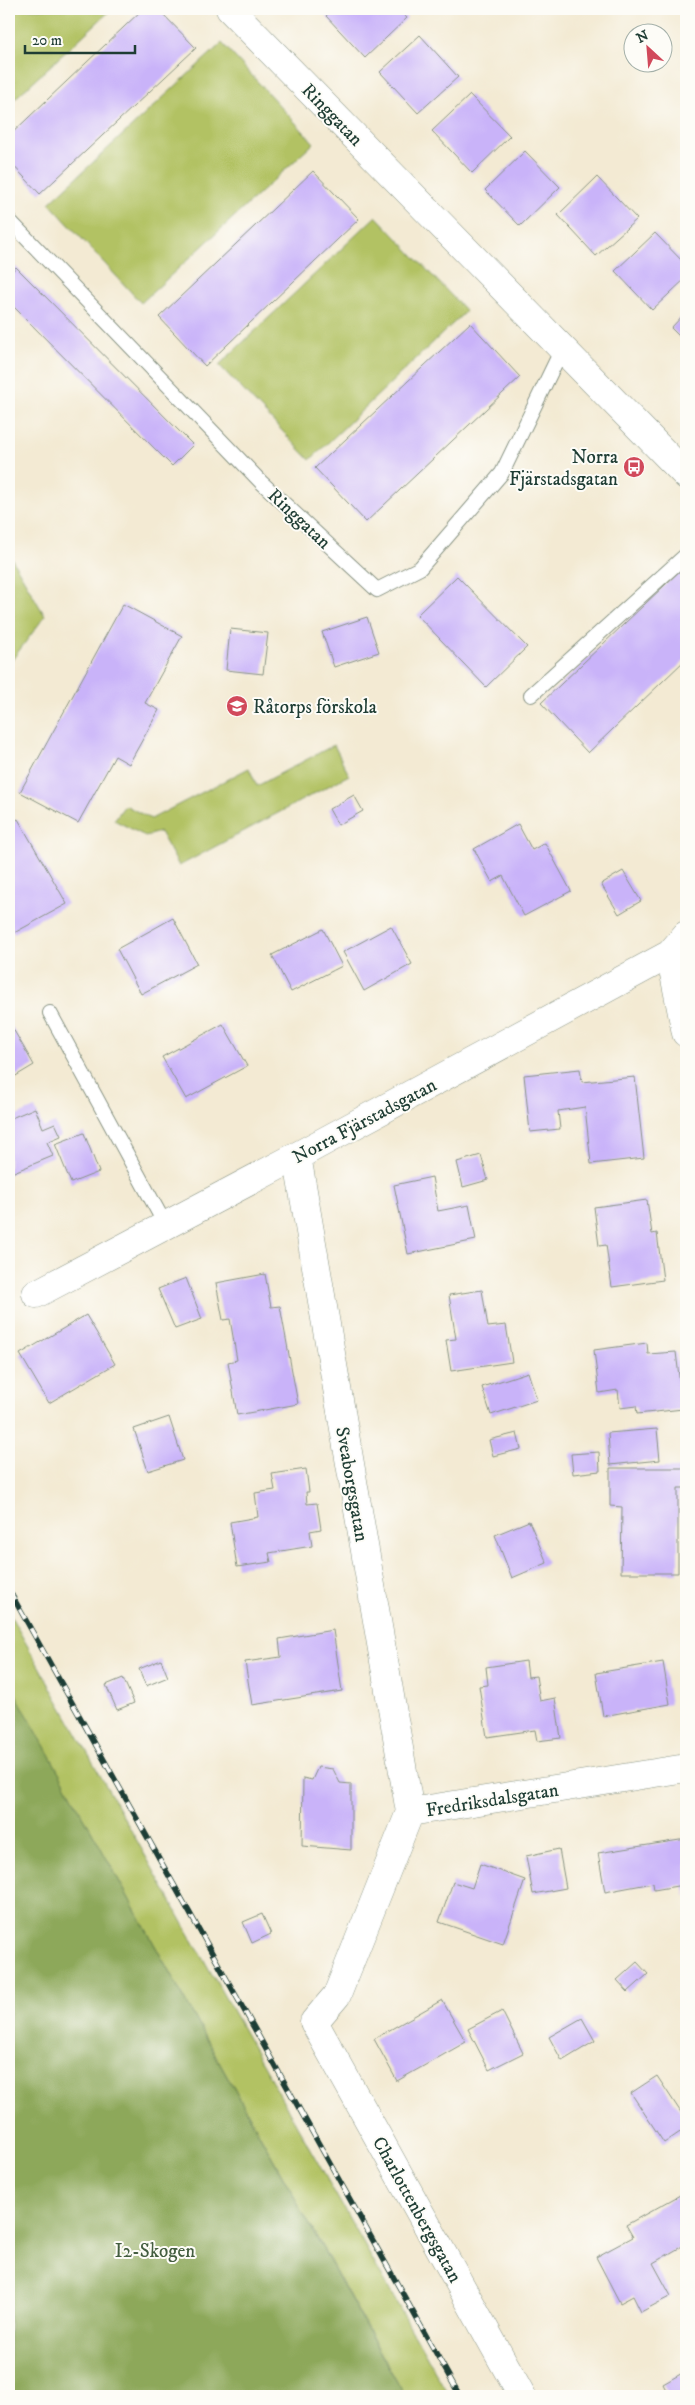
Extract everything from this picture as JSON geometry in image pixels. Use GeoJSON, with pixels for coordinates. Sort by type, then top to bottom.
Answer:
{"type":"FeatureCollection","features":[{"type":"Feature","properties":{"kind":"street","name":"Ringgatan"},"geometry":{"type":"LineString","coordinates":[[230,9],[686,476]]}},
{"type":"Feature","properties":{"kind":"street"},"geometry":{"type":"LineString","coordinates":[[678,944],[686,1033]]}},
{"type":"Feature","properties":{"kind":"street","name":"Norra Fjärstadsgatan"},"geometry":{"type":"LineString","coordinates":[[36,1294],[296,1156],[678,944]]}},
{"type":"Feature","properties":{"kind":"street","name":"Sveaborgsgatan"},"geometry":{"type":"LineString","coordinates":[[296,1156],[410,1812]]}},
{"type":"Feature","properties":{"kind":"street","name":"Fredriksdalsgatan"},"geometry":{"type":"LineString","coordinates":[[314,2022],[337,1995],[410,1812],[686,1768]]}},
{"type":"Feature","properties":{"kind":"street","name":"Charlottenbergsgatan"},"geometry":{"type":"LineString","coordinates":[[314,2022],[522,2396]]}},
{"type":"Feature","properties":{"kind":"lane","name":"Ringgatan"},"geometry":{"type":"LineString","coordinates":[[9,220],[261,482],[377,590],[420,568],[502,473],[562,349]]}},
{"type":"Feature","properties":{"kind":"lane"},"geometry":{"type":"LineString","coordinates":[[531,695],[686,555]]}},
{"type":"Feature","properties":{"kind":"lane"},"geometry":{"type":"LineString","coordinates":[[50,1013],[166,1226]]}},
{"type":"Feature","properties":{"kind":"green space"},"geometry":{"type":"Polygon","coordinates":[[[9,9],[112,9],[9,104],[9,9]]]}},
{"type":"Feature","properties":{"kind":"green space"},"geometry":{"type":"Polygon","coordinates":[[[222,43],[314,143],[141,303],[49,203],[222,43]]]}},
{"type":"Feature","properties":{"kind":"green space"},"geometry":{"type":"Polygon","coordinates":[[[376,216],[466,311],[310,460],[219,365],[376,216]]]}},
{"type":"Feature","properties":{"kind":"green space"},"geometry":{"type":"Polygon","coordinates":[[[9,554],[45,616],[9,664],[9,554]]]}},
{"type":"Feature","properties":{"kind":"green space"},"geometry":{"type":"Polygon","coordinates":[[[334,745],[349,775],[179,866],[160,832],[145,836],[114,820],[125,805],[151,819],[249,768],[257,786],[334,745]]]}},
{"type":"Feature","properties":{"kind":"green space"},"geometry":{"type":"Polygon","coordinates":[[[9,1613],[449,2396],[405,2396],[9,1682],[9,1613]]]}},
{"type":"Feature","properties":{"kind":"green space","name":"I2-Skogen"},"geometry":{"type":"Polygon","coordinates":[[[9,1682],[377,2347],[405,2396],[9,2396],[9,1682]]]}},
{"type":"Feature","properties":{"kind":"building"},"geometry":{"type":"Polygon","coordinates":[[[143,9],[158,9],[196,48],[40,194],[9,161],[9,136],[143,9]]]}},
{"type":"Feature","properties":{"kind":"building"},"geometry":{"type":"Polygon","coordinates":[[[333,9],[397,9],[407,18],[365,58],[326,16],[333,9]]]}},
{"type":"Feature","properties":{"kind":"building"},"geometry":{"type":"Polygon","coordinates":[[[420,35],[458,77],[418,113],[380,72],[420,35]]]}},
{"type":"Feature","properties":{"kind":"building"},"geometry":{"type":"Polygon","coordinates":[[[470,95],[510,136],[472,173],[432,131],[470,95]]]}},
{"type":"Feature","properties":{"kind":"building"},"geometry":{"type":"Polygon","coordinates":[[[525,151],[560,187],[520,226],[485,190],[525,151]]]}},
{"type":"Feature","properties":{"kind":"building"},"geometry":{"type":"Polygon","coordinates":[[[313,171],[359,219],[205,366],[159,317],[313,171]]]}},
{"type":"Feature","properties":{"kind":"building"},"geometry":{"type":"Polygon","coordinates":[[[597,177],[637,219],[596,256],[558,215],[597,177]]]}},
{"type":"Feature","properties":{"kind":"building"},"geometry":{"type":"Polygon","coordinates":[[[655,233],[686,265],[686,278],[652,310],[615,271],[655,233]]]}},
{"type":"Feature","properties":{"kind":"building"},"geometry":{"type":"Polygon","coordinates":[[[16,267],[193,445],[172,466],[9,302],[9,275],[16,267]]]}},
{"type":"Feature","properties":{"kind":"building"},"geometry":{"type":"Polygon","coordinates":[[[686,312],[686,343],[671,328],[686,312]]]}},
{"type":"Feature","properties":{"kind":"building"},"geometry":{"type":"Polygon","coordinates":[[[470,323],[520,377],[366,522],[315,468],[470,323]]]}},
{"type":"Feature","properties":{"kind":"building"},"geometry":{"type":"Polygon","coordinates":[[[686,565],[686,659],[588,753],[541,703],[686,565]]]}},
{"type":"Feature","properties":{"kind":"building"},"geometry":{"type":"Polygon","coordinates":[[[457,576],[527,647],[486,687],[417,615],[457,576]]]}},
{"type":"Feature","properties":{"kind":"building"},"geometry":{"type":"Polygon","coordinates":[[[123,604],[182,636],[145,703],[159,710],[129,764],[115,756],[78,823],[20,792],[123,604]]]}},
{"type":"Feature","properties":{"kind":"building"},"geometry":{"type":"Polygon","coordinates":[[[367,617],[379,652],[334,667],[322,632],[367,617]]]}},
{"type":"Feature","properties":{"kind":"building"},"geometry":{"type":"Polygon","coordinates":[[[230,629],[268,633],[263,674],[226,670],[230,629]]]}},
{"type":"Feature","properties":{"kind":"building"},"geometry":{"type":"Polygon","coordinates":[[[354,795],[363,811],[338,825],[329,809],[354,795]]]}},
{"type":"Feature","properties":{"kind":"building"},"geometry":{"type":"Polygon","coordinates":[[[18,819],[67,904],[14,933],[9,924],[9,824],[18,819]]]}},
{"type":"Feature","properties":{"kind":"building"},"geometry":{"type":"Polygon","coordinates":[[[518,824],[532,850],[545,843],[571,891],[524,916],[503,876],[492,882],[474,849],[518,824]]]}},
{"type":"Feature","properties":{"kind":"building"},"geometry":{"type":"Polygon","coordinates":[[[623,871],[641,901],[619,914],[601,884],[623,871]]]}},
{"type":"Feature","properties":{"kind":"building"},"geometry":{"type":"Polygon","coordinates":[[[173,918],[197,964],[141,994],[117,949],[173,918]]]}},
{"type":"Feature","properties":{"kind":"building"},"geometry":{"type":"Polygon","coordinates":[[[391,926],[412,964],[364,991],[343,952],[391,926]]]}},
{"type":"Feature","properties":{"kind":"building"},"geometry":{"type":"Polygon","coordinates":[[[323,929],[342,966],[291,992],[272,955],[323,929]]]}},
{"type":"Feature","properties":{"kind":"building"},"geometry":{"type":"Polygon","coordinates":[[[9,1022],[34,1065],[9,1080],[9,1022]]]}},
{"type":"Feature","properties":{"kind":"building"},"geometry":{"type":"Polygon","coordinates":[[[223,1024],[247,1066],[186,1099],[162,1057],[223,1024]]]}},
{"type":"Feature","properties":{"kind":"building"},"geometry":{"type":"Polygon","coordinates":[[[580,1069],[582,1082],[635,1077],[644,1158],[591,1164],[585,1107],[558,1111],[560,1129],[530,1132],[524,1075],[580,1069]]]}},
{"type":"Feature","properties":{"kind":"building"},"geometry":{"type":"Polygon","coordinates":[[[35,1108],[43,1128],[55,1123],[61,1136],[47,1142],[53,1156],[9,1174],[9,1119],[35,1108]]]}},
{"type":"Feature","properties":{"kind":"building"},"geometry":{"type":"Polygon","coordinates":[[[84,1133],[99,1172],[71,1183],[55,1144],[84,1133]]]}},
{"type":"Feature","properties":{"kind":"building"},"geometry":{"type":"Polygon","coordinates":[[[481,1155],[488,1180],[463,1187],[457,1162],[481,1155]]]}},
{"type":"Feature","properties":{"kind":"building"},"geometry":{"type":"Polygon","coordinates":[[[432,1177],[438,1211],[469,1205],[476,1240],[408,1254],[394,1185],[432,1177]]]}},
{"type":"Feature","properties":{"kind":"building"},"geometry":{"type":"Polygon","coordinates":[[[647,1200],[652,1234],[657,1233],[663,1280],[612,1287],[606,1245],[599,1246],[594,1207],[647,1200]]]}},
{"type":"Feature","properties":{"kind":"building"},"geometry":{"type":"Polygon","coordinates":[[[265,1274],[271,1307],[280,1306],[298,1404],[237,1415],[228,1362],[237,1360],[230,1319],[223,1320],[216,1283],[265,1274]]]}},
{"type":"Feature","properties":{"kind":"building"},"geometry":{"type":"Polygon","coordinates":[[[186,1278],[202,1319],[175,1329],[158,1289],[186,1278]]]}},
{"type":"Feature","properties":{"kind":"building"},"geometry":{"type":"Polygon","coordinates":[[[482,1290],[488,1327],[506,1325],[512,1362],[451,1371],[446,1340],[456,1339],[449,1295],[482,1290]]]}},
{"type":"Feature","properties":{"kind":"building"},"geometry":{"type":"Polygon","coordinates":[[[86,1315],[115,1364],[49,1403],[20,1354],[86,1315]]]}},
{"type":"Feature","properties":{"kind":"building"},"geometry":{"type":"Polygon","coordinates":[[[647,1343],[648,1354],[676,1352],[683,1409],[637,1414],[636,1406],[620,1408],[618,1390],[599,1393],[594,1350],[647,1343]]]}},
{"type":"Feature","properties":{"kind":"building"},"geometry":{"type":"Polygon","coordinates":[[[528,1372],[537,1400],[491,1415],[482,1387],[528,1372]]]}},
{"type":"Feature","properties":{"kind":"building"},"geometry":{"type":"Polygon","coordinates":[[[169,1417],[183,1460],[148,1471],[134,1429],[169,1417]]]}},
{"type":"Feature","properties":{"kind":"building"},"geometry":{"type":"Polygon","coordinates":[[[657,1429],[660,1460],[610,1465],[608,1433],[657,1429]]]}},
{"type":"Feature","properties":{"kind":"building"},"geometry":{"type":"Polygon","coordinates":[[[517,1433],[521,1449],[493,1456],[489,1440],[517,1433]]]}},
{"type":"Feature","properties":{"kind":"building"},"geometry":{"type":"Polygon","coordinates":[[[599,1452],[600,1471],[573,1474],[571,1454],[599,1452]]]}},
{"type":"Feature","properties":{"kind":"building"},"geometry":{"type":"Polygon","coordinates":[[[610,1468],[686,1468],[686,1488],[678,1488],[678,1573],[621,1573],[622,1507],[610,1506],[610,1468]]]}},
{"type":"Feature","properties":{"kind":"building"},"geometry":{"type":"Polygon","coordinates":[[[306,1469],[309,1492],[306,1492],[307,1504],[317,1503],[321,1529],[310,1531],[312,1546],[269,1553],[271,1562],[237,1567],[230,1522],[258,1517],[255,1493],[275,1490],[272,1474],[306,1469]]]}},
{"type":"Feature","properties":{"kind":"building"},"geometry":{"type":"Polygon","coordinates":[[[529,1521],[547,1563],[512,1578],[495,1535],[529,1521]]]}},
{"type":"Feature","properties":{"kind":"building"},"geometry":{"type":"Polygon","coordinates":[[[333,1630],[342,1691],[252,1705],[245,1662],[281,1657],[279,1639],[333,1630]]]}},
{"type":"Feature","properties":{"kind":"building"},"geometry":{"type":"Polygon","coordinates":[[[161,1660],[168,1677],[146,1686],[139,1669],[161,1660]]]}},
{"type":"Feature","properties":{"kind":"building"},"geometry":{"type":"Polygon","coordinates":[[[526,1661],[528,1677],[536,1676],[540,1701],[555,1698],[561,1738],[537,1741],[535,1730],[487,1737],[479,1686],[488,1685],[486,1667],[526,1661]]]}},
{"type":"Feature","properties":{"kind":"building"},"geometry":{"type":"Polygon","coordinates":[[[663,1662],[670,1704],[603,1716],[596,1673],[663,1662]]]}},
{"type":"Feature","properties":{"kind":"building"},"geometry":{"type":"Polygon","coordinates":[[[123,1678],[134,1703],[117,1710],[106,1685],[123,1678]]]}},
{"type":"Feature","properties":{"kind":"building"},"geometry":{"type":"Polygon","coordinates":[[[318,1767],[333,1769],[340,1783],[351,1784],[351,1850],[302,1846],[303,1778],[312,1780],[318,1767]]]}},
{"type":"Feature","properties":{"kind":"building"},"geometry":{"type":"Polygon","coordinates":[[[686,1839],[686,1898],[683,1885],[654,1890],[653,1883],[605,1892],[598,1853],[686,1839]]]}},
{"type":"Feature","properties":{"kind":"building"},"geometry":{"type":"Polygon","coordinates":[[[559,1849],[566,1888],[533,1894],[526,1856],[559,1849]]]}},
{"type":"Feature","properties":{"kind":"building"},"geometry":{"type":"Polygon","coordinates":[[[480,1864],[525,1880],[503,1944],[439,1922],[453,1882],[472,1888],[480,1864]]]}},
{"type":"Feature","properties":{"kind":"building"},"geometry":{"type":"Polygon","coordinates":[[[262,1914],[271,1934],[252,1943],[243,1922],[262,1914]]]}},
{"type":"Feature","properties":{"kind":"building"},"geometry":{"type":"Polygon","coordinates":[[[637,1962],[648,1974],[628,1992],[617,1980],[637,1962]]]}},
{"type":"Feature","properties":{"kind":"building"},"geometry":{"type":"Polygon","coordinates":[[[442,2000],[466,2042],[397,2081],[374,2039],[442,2000]]]}},
{"type":"Feature","properties":{"kind":"building"},"geometry":{"type":"Polygon","coordinates":[[[502,2011],[523,2053],[489,2070],[468,2029],[502,2011]]]}},
{"type":"Feature","properties":{"kind":"building"},"geometry":{"type":"Polygon","coordinates":[[[582,2018],[595,2041],[562,2061],[549,2037],[582,2018]]]}},
{"type":"Feature","properties":{"kind":"building"},"geometry":{"type":"Polygon","coordinates":[[[657,2076],[686,2120],[686,2128],[664,2143],[631,2093],[657,2076]]]}},
{"type":"Feature","properties":{"kind":"building"},"geometry":{"type":"Polygon","coordinates":[[[680,2195],[686,2206],[686,2244],[653,2263],[671,2296],[641,2312],[633,2296],[620,2303],[596,2257],[633,2237],[626,2225],[680,2195]]]}},
{"type":"Feature","properties":{"kind":"building"},"geometry":{"type":"Polygon","coordinates":[[[686,2371],[686,2396],[669,2396],[663,2384],[686,2371]]]}},
{"type":"Feature","properties":{"kind":"railway"},"geometry":{"type":"LineString","coordinates":[[9,1590],[460,2396]]}},
{"type":"Feature","properties":{"kind":"place","name":"Norra Fjärstadsgatan"},"geometry":{"type":"Point","coordinates":[634,467]}},
{"type":"Feature","properties":{"kind":"place","name":"Råtorps förskola"},"geometry":{"type":"Point","coordinates":[237,706]}}]}
